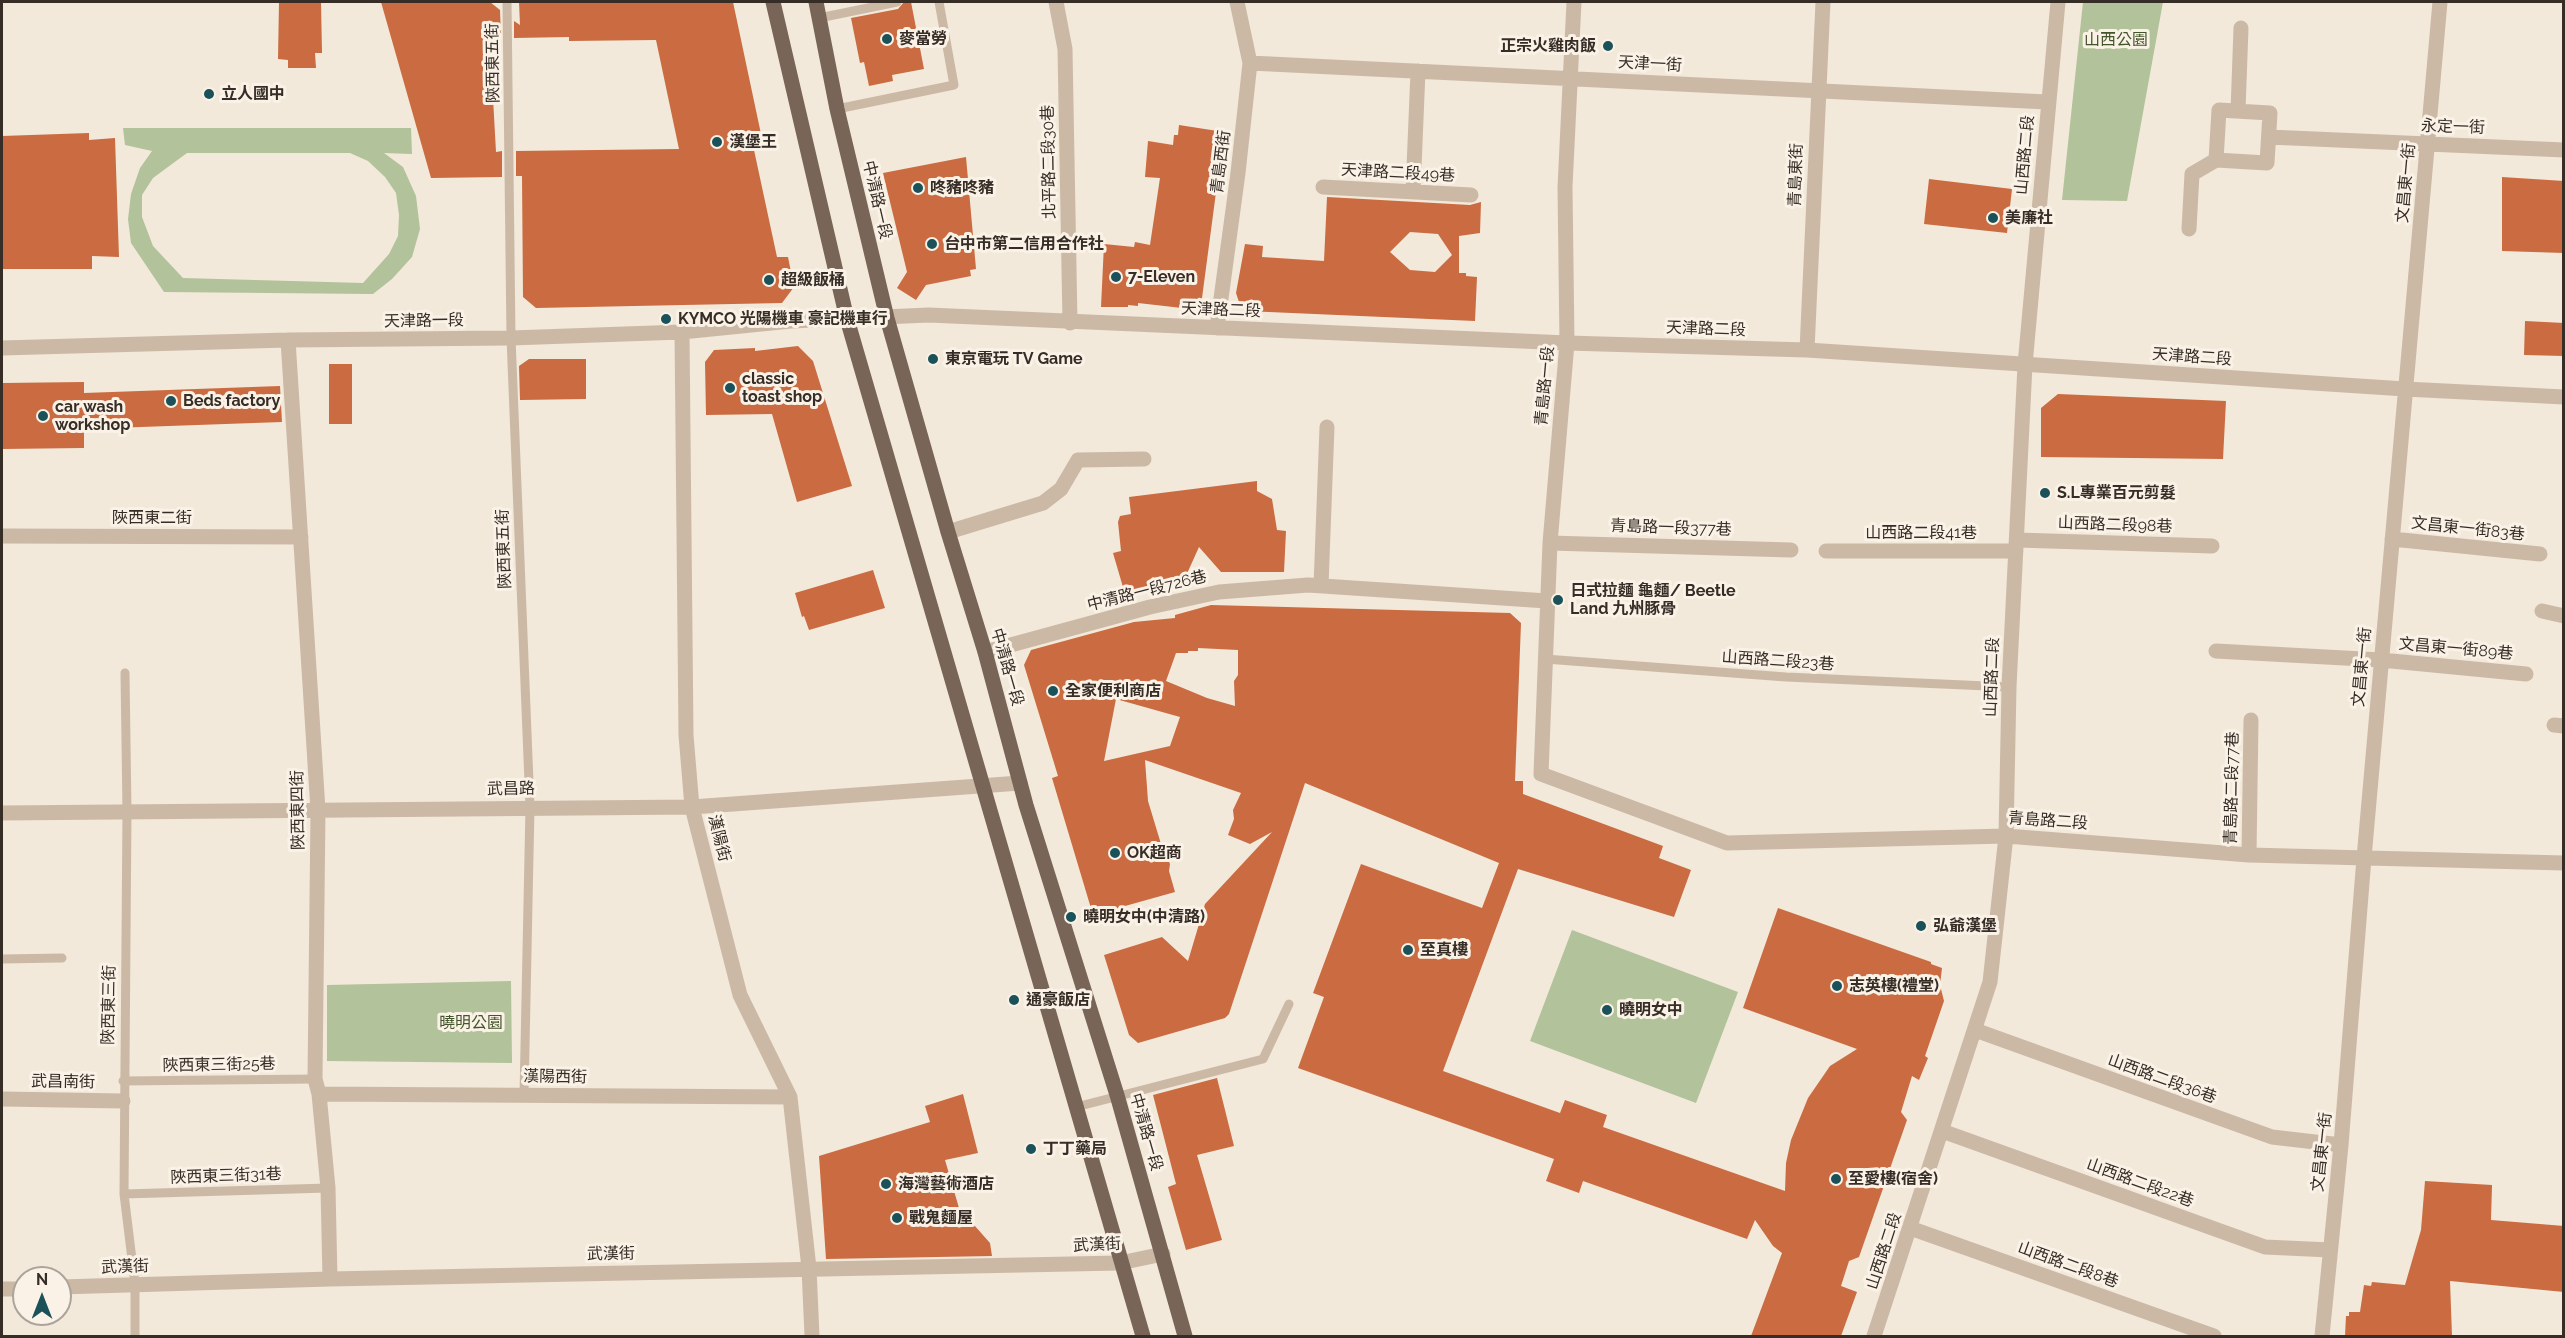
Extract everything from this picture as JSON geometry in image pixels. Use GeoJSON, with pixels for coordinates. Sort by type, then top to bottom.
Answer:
{"type":"FeatureCollection","features":[{"type":"Feature","properties":{"kind":"main road"},"geometry":{"type":"LineString","coordinates":[[773,2],[847,319],[1143,1336]]}},
{"type":"Feature","properties":{"kind":"main road","name":"中清路一段"},"geometry":{"type":"LineString","coordinates":[[816,2],[837,109],[887,318],[985,652],[1020,783],[1117,1095],[1185,1336]]}},
{"type":"Feature","properties":{"kind":"street","name":"北平路二段30巷"},"geometry":{"type":"LineString","coordinates":[[1056,2],[1065,49],[1070,323]]}},
{"type":"Feature","properties":{"kind":"street","name":"青島西街"},"geometry":{"type":"LineString","coordinates":[[1217,328],[1250,63],[1237,2]]}},
{"type":"Feature","properties":{"kind":"street","name":"青島路一段"},"geometry":{"type":"LineString","coordinates":[[1541,774],[1550,543],[1567,343],[1565,187],[1574,2]]}},
{"type":"Feature","properties":{"kind":"street","name":"青島東街"},"geometry":{"type":"LineString","coordinates":[[1807,350],[1817,91],[1823,2]]}},
{"type":"Feature","properties":{"kind":"street","name":"山西路二段"},"geometry":{"type":"LineString","coordinates":[[1875,1336],[1990,982],[2006,836],[2009,687],[2025,365],[2047,102],[2058,2]]}},
{"type":"Feature","properties":{"kind":"street","name":"文昌東一街"},"geometry":{"type":"LineString","coordinates":[[2322,1336],[2341,1144],[2381,660],[2440,2]]}},
{"type":"Feature","properties":{"kind":"street"},"geometry":{"type":"LineString","coordinates":[[2238,111],[2241,28]]}},
{"type":"Feature","properties":{"kind":"street","name":"天津一街"},"geometry":{"type":"LineString","coordinates":[[1250,63],[2047,102]]}},
{"type":"Feature","properties":{"kind":"street"},"geometry":{"type":"LineString","coordinates":[[1413,192],[1418,71]]}},
{"type":"Feature","properties":{"kind":"street"},"geometry":{"type":"LineString","coordinates":[[2189,229],[2192,174],[2216,159],[2267,163],[2270,113],[2219,110],[2216,159]]}},
{"type":"Feature","properties":{"kind":"street","name":"永定一街"},"geometry":{"type":"LineString","coordinates":[[2269,137],[2564,150]]}},
{"type":"Feature","properties":{"kind":"street","name":"天津路二段49巷"},"geometry":{"type":"LineString","coordinates":[[1323,187],[1471,195]]}},
{"type":"Feature","properties":{"kind":"street","name":"天津路二段"},"geometry":{"type":"LineString","coordinates":[[847,319],[929,315],[1070,323],[1567,343],[1807,350],[2405,389],[2564,397]]}},
{"type":"Feature","properties":{"kind":"street","name":"天津路一段"},"geometry":{"type":"LineString","coordinates":[[2,348],[288,340],[510,338],[682,332],[791,321],[847,319]]}},
{"type":"Feature","properties":{"kind":"street","name":"漢陽街"},"geometry":{"type":"LineString","coordinates":[[682,332],[686,735],[692,807],[740,995],[790,1097],[809,1268],[812,1336]]}},
{"type":"Feature","properties":{"kind":"street","name":"陜西東四街"},"geometry":{"type":"LineString","coordinates":[[288,340],[318,810],[317,1087],[328,1188],[330,1279]]}},
{"type":"Feature","properties":{"kind":"street"},"geometry":{"type":"LineString","coordinates":[[1322,586],[1327,427]]}},
{"type":"Feature","properties":{"kind":"street"},"geometry":{"type":"LineString","coordinates":[[948,532],[1043,503],[1061,489],[1078,460],[1144,459]]}},
{"type":"Feature","properties":{"kind":"street","name":"陜西東二街"},"geometry":{"type":"LineString","coordinates":[[2,536],[301,537]]}},
{"type":"Feature","properties":{"kind":"street","name":"文昌東一街83巷"},"geometry":{"type":"LineString","coordinates":[[2392,539],[2540,554]]}},
{"type":"Feature","properties":{"kind":"street","name":"青島路一段377巷"},"geometry":{"type":"LineString","coordinates":[[1550,543],[1791,550]]}},
{"type":"Feature","properties":{"kind":"street","name":"山西路二段98巷"},"geometry":{"type":"LineString","coordinates":[[2016,545],[2212,546]]}},
{"type":"Feature","properties":{"kind":"street","name":"山西路二段41巷"},"geometry":{"type":"LineString","coordinates":[[1826,551],[2016,545]]}},
{"type":"Feature","properties":{"kind":"street","name":"中清路一段726巷"},"geometry":{"type":"LineString","coordinates":[[985,652],[1150,607],[1219,591],[1322,586],[1547,601]]}},
{"type":"Feature","properties":{"kind":"street"},"geometry":{"type":"LineString","coordinates":[[2542,611],[2564,616]]}},
{"type":"Feature","properties":{"kind":"street","name":"文昌東一街89巷"},"geometry":{"type":"LineString","coordinates":[[2216,651],[2381,660],[2526,674]]}},
{"type":"Feature","properties":{"kind":"street","name":"青島路二段77巷"},"geometry":{"type":"LineString","coordinates":[[2250,855],[2251,720]]}},
{"type":"Feature","properties":{"kind":"street","name":"青島路二段"},"geometry":{"type":"LineString","coordinates":[[1541,774],[1727,843],[2006,836],[2250,855],[2564,863]]}},
{"type":"Feature","properties":{"kind":"street","name":"武昌路"},"geometry":{"type":"LineString","coordinates":[[2,813],[692,807],[982,788],[1020,783]]}},
{"type":"Feature","properties":{"kind":"street","name":"山西路二段36巷"},"geometry":{"type":"LineString","coordinates":[[1974,1030],[2272,1137],[2341,1144]]}},
{"type":"Feature","properties":{"kind":"street","name":"漢陽西街"},"geometry":{"type":"LineString","coordinates":[[317,1087],[524,1095],[790,1097]]}},
{"type":"Feature","properties":{"kind":"street","name":"武昌南街"},"geometry":{"type":"LineString","coordinates":[[2,1099],[123,1101]]}},
{"type":"Feature","properties":{"kind":"street","name":"山西路二段22巷"},"geometry":{"type":"LineString","coordinates":[[1942,1131],[2265,1247],[2330,1250]]}},
{"type":"Feature","properties":{"kind":"street","name":"山西路二段8巷"},"geometry":{"type":"LineString","coordinates":[[1910,1228],[2214,1336]]}},
{"type":"Feature","properties":{"kind":"street","name":"武漢街"},"geometry":{"type":"LineString","coordinates":[[72,1287],[809,1268],[1120,1263],[1162,1254]]}},
{"type":"Feature","properties":{"kind":"lane","name":"陝西東五街"},"geometry":{"type":"LineString","coordinates":[[507,2],[510,338],[530,807],[524,1095]]}},
{"type":"Feature","properties":{"kind":"lane"},"geometry":{"type":"LineString","coordinates":[[819,18],[897,2]]}},
{"type":"Feature","properties":{"kind":"lane"},"geometry":{"type":"LineString","coordinates":[[837,109],[954,85],[939,2]]}},
{"type":"Feature","properties":{"kind":"lane","name":"山西路二段23巷"},"geometry":{"type":"LineString","coordinates":[[1545,659],[1786,677],[2009,687]]}},
{"type":"Feature","properties":{"kind":"lane","name":"陜西東三街"},"geometry":{"type":"LineString","coordinates":[[125,673],[127,811],[123,1082],[124,1194],[135,1284],[135,1336]]}},
{"type":"Feature","properties":{"kind":"lane"},"geometry":{"type":"LineString","coordinates":[[2,959],[62,958]]}},
{"type":"Feature","properties":{"kind":"lane"},"geometry":{"type":"LineString","coordinates":[[1076,1107],[1263,1059],[1289,1004]]}},
{"type":"Feature","properties":{"kind":"lane","name":"陜西東三街25巷"},"geometry":{"type":"LineString","coordinates":[[123,1082],[317,1087]]}},
{"type":"Feature","properties":{"kind":"lane","name":"陜西東三街31巷"},"geometry":{"type":"LineString","coordinates":[[124,1194],[328,1188]]}},
{"type":"Feature","properties":{"kind":"green space","name":"山西公園"},"geometry":{"type":"Polygon","coordinates":[[[2083,2],[2163,2],[2127,201],[2062,200],[2083,2]]]}},
{"type":"Feature","properties":{"kind":"green space"},"geometry":{"type":"Polygon","coordinates":[[[123,128],[411,128],[412,154],[384,153],[403,167],[416,196],[420,229],[412,257],[392,279],[373,294],[164,292],[131,243],[128,219],[131,194],[140,168],[152,151],[125,145],[123,128]],[[187,153],[153,178],[142,195],[142,217],[153,246],[183,278],[363,283],[389,254],[398,236],[399,215],[396,193],[385,177],[368,161],[350,153],[187,153]]]}},
{"type":"Feature","properties":{"kind":"green space"},"geometry":{"type":"Polygon","coordinates":[[[1572,930],[1738,992],[1696,1103],[1530,1041],[1572,930]]]}},
{"type":"Feature","properties":{"kind":"green space","name":"曉明公園"},"geometry":{"type":"Polygon","coordinates":[[[511,981],[512,1063],[327,1061],[327,985],[511,981]]]}},
{"type":"Feature","properties":{"kind":"building"},"geometry":{"type":"Polygon","coordinates":[[[279,2],[321,2],[322,53],[315,53],[316,68],[288,68],[288,60],[278,59],[279,2]]]}},
{"type":"Feature","properties":{"kind":"building"},"geometry":{"type":"Polygon","coordinates":[[[381,2],[490,2],[500,10],[501,38],[493,38],[493,98],[496,152],[502,151],[502,177],[431,178],[381,2]]]}},
{"type":"Feature","properties":{"kind":"building"},"geometry":{"type":"Polygon","coordinates":[[[519,2],[733,2],[761,134],[751,136],[777,257],[788,257],[794,287],[782,303],[536,308],[523,297],[522,176],[516,176],[516,151],[679,149],[656,40],[569,41],[569,37],[514,38],[514,21],[520,25],[519,2]]]}},
{"type":"Feature","properties":{"kind":"building","name":"麥當勞"},"geometry":{"type":"Polygon","coordinates":[[[904,2],[911,2],[924,69],[892,75],[893,81],[869,86],[864,62],[860,63],[851,18],[898,9],[904,2]]]}},
{"type":"Feature","properties":{"kind":"building"},"geometry":{"type":"Polygon","coordinates":[[[1179,125],[1224,132],[1202,298],[1193,303],[1188,302],[1188,306],[1182,308],[1138,303],[1138,306],[1101,307],[1104,244],[1134,247],[1135,242],[1150,245],[1160,178],[1145,177],[1148,141],[1173,145],[1174,135],[1178,135],[1179,125]]]}},
{"type":"Feature","properties":{"kind":"building"},"geometry":{"type":"Polygon","coordinates":[[[89,133],[89,140],[115,138],[119,257],[92,256],[92,269],[2,269],[2,136],[89,133]]]}},
{"type":"Feature","properties":{"kind":"building"},"geometry":{"type":"Polygon","coordinates":[[[966,157],[976,269],[970,270],[971,276],[926,285],[916,300],[897,288],[907,272],[883,173],[966,157]]]}},
{"type":"Feature","properties":{"kind":"building"},"geometry":{"type":"Polygon","coordinates":[[[2502,177],[2564,181],[2564,253],[2502,251],[2502,177]]]}},
{"type":"Feature","properties":{"kind":"building"},"geometry":{"type":"Polygon","coordinates":[[[1929,179],[2012,189],[2007,233],[1924,224],[1929,179]]]}},
{"type":"Feature","properties":{"kind":"building"},"geometry":{"type":"Polygon","coordinates":[[[1327,197],[1470,205],[1481,202],[1480,233],[1459,236],[1459,273],[1477,277],[1475,321],[1246,311],[1239,302],[1236,293],[1245,244],[1263,246],[1262,257],[1324,261],[1327,197]],[[1410,232],[1390,252],[1410,270],[1435,272],[1452,255],[1438,234],[1410,232]]]}},
{"type":"Feature","properties":{"kind":"building"},"geometry":{"type":"Polygon","coordinates":[[[2525,321],[2564,323],[2564,356],[2524,355],[2525,321]]]}},
{"type":"Feature","properties":{"kind":"building"},"geometry":{"type":"Polygon","coordinates":[[[798,346],[813,361],[852,486],[797,502],[772,414],[706,415],[705,362],[714,350],[755,348],[755,351],[798,346]]]}},
{"type":"Feature","properties":{"kind":"building"},"geometry":{"type":"Polygon","coordinates":[[[529,359],[586,359],[586,399],[520,400],[519,366],[529,359]]]}},
{"type":"Feature","properties":{"kind":"building"},"geometry":{"type":"Polygon","coordinates":[[[329,364],[352,364],[352,424],[329,424],[329,364]]]}},
{"type":"Feature","properties":{"kind":"building"},"geometry":{"type":"Polygon","coordinates":[[[84,382],[84,393],[280,386],[282,422],[84,429],[84,448],[2,449],[2,383],[84,382]]]}},
{"type":"Feature","properties":{"kind":"building"},"geometry":{"type":"Polygon","coordinates":[[[2058,394],[2226,401],[2223,459],[2041,457],[2041,408],[2058,394]]]}},
{"type":"Feature","properties":{"kind":"building"},"geometry":{"type":"Polygon","coordinates":[[[1257,481],[1257,491],[1272,499],[1277,530],[1286,531],[1284,572],[1221,572],[1199,547],[1185,578],[1125,594],[1113,553],[1121,551],[1118,522],[1120,516],[1131,514],[1129,497],[1257,481]]]}},
{"type":"Feature","properties":{"kind":"building"},"geometry":{"type":"Polygon","coordinates":[[[873,570],[885,608],[809,630],[804,616],[802,617],[795,593],[873,570]]]}},
{"type":"Feature","properties":{"kind":"building"},"geometry":{"type":"Polygon","coordinates":[[[1211,605],[1510,613],[1521,623],[1515,781],[1523,781],[1523,794],[1663,846],[1659,858],[1691,870],[1674,917],[1518,869],[1443,1071],[1560,1113],[1565,1100],[1607,1115],[1603,1127],[1785,1191],[1786,1163],[1791,1140],[1808,1098],[1830,1066],[1857,1049],[1743,1008],[1778,908],[1931,962],[1942,968],[1940,985],[1944,1001],[1925,1056],[1928,1058],[1919,1080],[1912,1076],[1901,1112],[1907,1120],[1859,1257],[1849,1261],[1841,1286],[1857,1292],[1841,1336],[1751,1336],[1782,1253],[1773,1246],[1755,1220],[1747,1239],[1583,1181],[1579,1193],[1546,1181],[1554,1159],[1298,1068],[1324,997],[1313,993],[1361,864],[1482,908],[1499,863],[1305,783],[1229,1014],[1225,1018],[1138,1043],[1129,1035],[1104,955],[1162,937],[1188,961],[1205,904],[1272,832],[1250,844],[1228,835],[1234,819],[1233,810],[1241,793],[1145,760],[1148,801],[1161,844],[1170,864],[1169,871],[1175,892],[1093,915],[1052,778],[1058,776],[1024,665],[1031,650],[1134,622],[1175,618],[1175,615],[1211,605]],[[1198,648],[1198,651],[1176,653],[1166,681],[1207,698],[1235,706],[1234,681],[1238,675],[1238,650],[1198,648]],[[1116,699],[1104,761],[1170,746],[1180,717],[1116,699]]]}},
{"type":"Feature","properties":{"kind":"building"},"geometry":{"type":"Polygon","coordinates":[[[1217,1078],[1234,1146],[1197,1155],[1222,1240],[1186,1250],[1168,1187],[1176,1184],[1153,1095],[1217,1078]]]}},
{"type":"Feature","properties":{"kind":"building","name":"海灣藝術酒店"},"geometry":{"type":"Polygon","coordinates":[[[963,1094],[978,1153],[945,1160],[959,1208],[990,1243],[992,1256],[826,1259],[819,1156],[930,1122],[925,1106],[963,1094]]]}},
{"type":"Feature","properties":{"kind":"building"},"geometry":{"type":"Polygon","coordinates":[[[2425,1181],[2492,1185],[2491,1220],[2564,1226],[2564,1292],[2450,1281],[2452,1336],[2345,1336],[2346,1316],[2349,1316],[2349,1312],[2360,1312],[2364,1285],[2371,1286],[2372,1282],[2405,1285],[2421,1230],[2425,1181]]]}},
{"type":"Feature","properties":{"kind":"place","name":"麥當勞"},"geometry":{"type":"Point","coordinates":[887,39]}},
{"type":"Feature","properties":{"kind":"place","name":"正宗火雞肉飯"},"geometry":{"type":"Point","coordinates":[1608,46]}},
{"type":"Feature","properties":{"kind":"place","name":"立人國中"},"geometry":{"type":"Point","coordinates":[209,94]}},
{"type":"Feature","properties":{"kind":"place","name":"漢堡王"},"geometry":{"type":"Point","coordinates":[717,142]}},
{"type":"Feature","properties":{"kind":"place","name":"咚豬咚豬"},"geometry":{"type":"Point","coordinates":[918,188]}},
{"type":"Feature","properties":{"kind":"place","name":"美廉社"},"geometry":{"type":"Point","coordinates":[1993,218]}},
{"type":"Feature","properties":{"kind":"place","name":"台中市第二信用合作社"},"geometry":{"type":"Point","coordinates":[932,244]}},
{"type":"Feature","properties":{"kind":"place","name":"7-Eleven"},"geometry":{"type":"Point","coordinates":[1116,277]}},
{"type":"Feature","properties":{"kind":"place","name":"超級飯桶"},"geometry":{"type":"Point","coordinates":[769,280]}},
{"type":"Feature","properties":{"kind":"place","name":"KYMCO 光陽機車 豪記機車行"},"geometry":{"type":"Point","coordinates":[666,319]}},
{"type":"Feature","properties":{"kind":"place","name":"東京電玩 TV Game"},"geometry":{"type":"Point","coordinates":[933,359]}},
{"type":"Feature","properties":{"kind":"place","name":"classic toast shop"},"geometry":{"type":"Point","coordinates":[730,388]}},
{"type":"Feature","properties":{"kind":"place","name":"Beds factory"},"geometry":{"type":"Point","coordinates":[171,401]}},
{"type":"Feature","properties":{"kind":"place","name":"car wash workshop"},"geometry":{"type":"Point","coordinates":[43,416]}},
{"type":"Feature","properties":{"kind":"place","name":"S.L專業百元剪髮"},"geometry":{"type":"Point","coordinates":[2045,493]}},
{"type":"Feature","properties":{"kind":"place","name":"日式拉麵 龜麵/ Beetle Land 九州豚骨"},"geometry":{"type":"Point","coordinates":[1558,600]}},
{"type":"Feature","properties":{"kind":"place","name":"全家便利商店"},"geometry":{"type":"Point","coordinates":[1053,691]}},
{"type":"Feature","properties":{"kind":"place","name":"OK超商"},"geometry":{"type":"Point","coordinates":[1115,853]}},
{"type":"Feature","properties":{"kind":"place","name":"曉明女中(中清路)"},"geometry":{"type":"Point","coordinates":[1071,917]}},
{"type":"Feature","properties":{"kind":"place","name":"弘爺漢堡"},"geometry":{"type":"Point","coordinates":[1921,926]}},
{"type":"Feature","properties":{"kind":"place","name":"至真樓"},"geometry":{"type":"Point","coordinates":[1408,950]}},
{"type":"Feature","properties":{"kind":"place","name":"志英樓(禮堂)"},"geometry":{"type":"Point","coordinates":[1837,986]}},
{"type":"Feature","properties":{"kind":"place","name":"通豪飯店"},"geometry":{"type":"Point","coordinates":[1014,1000]}},
{"type":"Feature","properties":{"kind":"place","name":"曉明女中"},"geometry":{"type":"Point","coordinates":[1607,1010]}},
{"type":"Feature","properties":{"kind":"place","name":"丁丁藥局"},"geometry":{"type":"Point","coordinates":[1031,1149]}},
{"type":"Feature","properties":{"kind":"place","name":"至愛樓(宿舍)"},"geometry":{"type":"Point","coordinates":[1836,1179]}},
{"type":"Feature","properties":{"kind":"place","name":"海灣藝術酒店"},"geometry":{"type":"Point","coordinates":[886,1184]}},
{"type":"Feature","properties":{"kind":"place","name":"戰鬼麵屋"},"geometry":{"type":"Point","coordinates":[897,1218]}}]}
